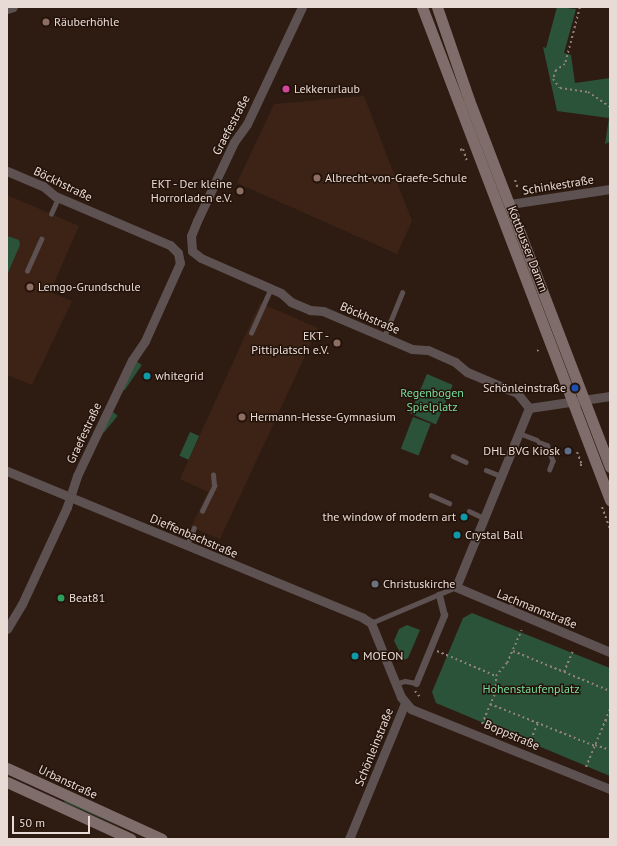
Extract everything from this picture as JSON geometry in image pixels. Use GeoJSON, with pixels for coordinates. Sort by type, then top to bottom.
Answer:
{"type":"FeatureCollection","features":[{"type":"Feature","properties":{"kind":"main road","name":"Kottbusser Damm"},"geometry":{"type":"LineString","coordinates":[[422,7],[574,402],[605,502]]}},
{"type":"Feature","properties":{"kind":"main road","name":"Kottbusser Damm"},"geometry":{"type":"LineString","coordinates":[[437,7],[610,467]]}},
{"type":"Feature","properties":{"kind":"main road","name":"Urbanstraße"},"geometry":{"type":"LineString","coordinates":[[7,768],[162,839]]}},
{"type":"Feature","properties":{"kind":"main road"},"geometry":{"type":"LineString","coordinates":[[7,782],[131,839]]}},
{"type":"Feature","properties":{"kind":"street"},"geometry":{"type":"LineString","coordinates":[[7,9],[13,7]]}},
{"type":"Feature","properties":{"kind":"street","name":"Graefestraße"},"geometry":{"type":"LineString","coordinates":[[196,255],[190,245],[191,236],[302,7]]}},
{"type":"Feature","properties":{"kind":"street","name":"Böckhstraße"},"geometry":{"type":"LineString","coordinates":[[7,171],[43,186],[58,198],[162,240],[174,249]]}},
{"type":"Feature","properties":{"kind":"street","name":"Schinkestraße"},"geometry":{"type":"LineString","coordinates":[[510,204],[610,189]]}},
{"type":"Feature","properties":{"kind":"street","name":"Graefestraße"},"geometry":{"type":"LineString","coordinates":[[8,625],[67,507],[70,496],[132,360],[145,341],[180,268],[179,258],[174,249]]}},
{"type":"Feature","properties":{"kind":"street","name":"Böckhstraße"},"geometry":{"type":"LineString","coordinates":[[196,255],[282,293],[291,302],[310,310],[323,311],[384,337],[455,362],[467,372],[517,393],[529,408]]}},
{"type":"Feature","properties":{"kind":"street"},"geometry":{"type":"LineString","coordinates":[[456,587],[529,408],[610,396]]}},
{"type":"Feature","properties":{"kind":"street","name":"Dieffenbachstraße"},"geometry":{"type":"LineString","coordinates":[[7,471],[70,496],[371,623]]}},
{"type":"Feature","properties":{"kind":"street","name":"Lachmannstraße"},"geometry":{"type":"LineString","coordinates":[[456,587],[509,611],[610,652]]}},
{"type":"Feature","properties":{"kind":"street"},"geometry":{"type":"LineString","coordinates":[[416,683],[444,615],[439,595]]}},
{"type":"Feature","properties":{"kind":"street","name":"Schönleinstraße"},"geometry":{"type":"LineString","coordinates":[[349,839],[405,703],[395,684],[371,623]]}},
{"type":"Feature","properties":{"kind":"street","name":"Boppstraße"},"geometry":{"type":"LineString","coordinates":[[405,703],[431,717],[441,719],[610,789]]}},
{"type":"Feature","properties":{"kind":"lane"},"geometry":{"type":"LineString","coordinates":[[51,214],[58,198]]}},
{"type":"Feature","properties":{"kind":"lane"},"geometry":{"type":"LineString","coordinates":[[27,271],[41,239]]}},
{"type":"Feature","properties":{"kind":"lane"},"geometry":{"type":"LineString","coordinates":[[251,333],[271,288]]}},
{"type":"Feature","properties":{"kind":"lane"},"geometry":{"type":"LineString","coordinates":[[384,337],[402,293]]}},
{"type":"Feature","properties":{"kind":"lane"},"geometry":{"type":"LineString","coordinates":[[519,433],[547,445],[553,461],[550,469]]}},
{"type":"Feature","properties":{"kind":"lane"},"geometry":{"type":"LineString","coordinates":[[453,456],[466,462]]}},
{"type":"Feature","properties":{"kind":"lane"},"geometry":{"type":"LineString","coordinates":[[486,470],[501,476]]}},
{"type":"Feature","properties":{"kind":"lane"},"geometry":{"type":"LineString","coordinates":[[202,511],[214,486],[213,475]]}},
{"type":"Feature","properties":{"kind":"lane"},"geometry":{"type":"LineString","coordinates":[[431,495],[449,503]]}},
{"type":"Feature","properties":{"kind":"lane"},"geometry":{"type":"LineString","coordinates":[[469,511],[484,518]]}},
{"type":"Feature","properties":{"kind":"lane"},"geometry":{"type":"LineString","coordinates":[[187,545],[194,528]]}},
{"type":"Feature","properties":{"kind":"lane"},"geometry":{"type":"LineString","coordinates":[[371,623],[456,587]]}},
{"type":"Feature","properties":{"kind":"lane"},"geometry":{"type":"LineString","coordinates":[[509,611],[514,599]]}},
{"type":"Feature","properties":{"kind":"lane"},"geometry":{"type":"LineString","coordinates":[[395,684],[405,681],[416,683]]}},
{"type":"Feature","properties":{"kind":"lane"},"geometry":{"type":"LineString","coordinates":[[55,804],[60,792]]}},
{"type":"Feature","properties":{"kind":"path"},"geometry":{"type":"LineString","coordinates":[[580,7],[565,64],[556,70],[553,79],[560,88],[588,92],[610,107]]}},
{"type":"Feature","properties":{"kind":"path"},"geometry":{"type":"LineString","coordinates":[[460,150],[463,149],[467,161]]}},
{"type":"Feature","properties":{"kind":"path"},"geometry":{"type":"LineString","coordinates":[[515,180],[518,189]]}},
{"type":"Feature","properties":{"kind":"path"},"geometry":{"type":"LineString","coordinates":[[577,452],[582,465],[580,465]]}},
{"type":"Feature","properties":{"kind":"path"},"geometry":{"type":"LineString","coordinates":[[605,502],[610,529]]}},
{"type":"Feature","properties":{"kind":"path"},"geometry":{"type":"LineString","coordinates":[[482,724],[496,691],[496,676],[513,651],[522,630]]}},
{"type":"Feature","properties":{"kind":"path"},"geometry":{"type":"LineString","coordinates":[[430,648],[496,676]]}},
{"type":"Feature","properties":{"kind":"path"},"geometry":{"type":"LineString","coordinates":[[513,651],[610,691]]}},
{"type":"Feature","properties":{"kind":"path"},"geometry":{"type":"LineString","coordinates":[[564,672],[572,651]]}},
{"type":"Feature","properties":{"kind":"path"},"geometry":{"type":"LineString","coordinates":[[490,704],[595,746],[610,750]]}},
{"type":"Feature","properties":{"kind":"path"},"geometry":{"type":"LineString","coordinates":[[586,767],[610,709]]}},
{"type":"Feature","properties":{"kind":"path"},"geometry":{"type":"LineString","coordinates":[[605,720],[610,722]]}},
{"type":"Feature","properties":{"kind":"path"},"geometry":{"type":"LineString","coordinates":[[530,744],[538,723]]}},
{"type":"Feature","properties":{"kind":"shaded area","name":"Albrecht-von-Graefe-Schule"},"geometry":{"type":"Polygon","coordinates":[[[364,96],[412,221],[397,254],[237,183],[274,104],[364,96]]]}},
{"type":"Feature","properties":{"kind":"shaded area","name":"Lemgo-Grundschule"},"geometry":{"type":"Polygon","coordinates":[[[7,195],[79,226],[50,292],[72,301],[32,385],[7,375],[7,195]]]}},
{"type":"Feature","properties":{"kind":"shaded area","name":"Hermann-Hesse-Gymnasium"},"geometry":{"type":"Polygon","coordinates":[[[260,303],[318,328],[220,539],[191,527],[208,492],[180,479],[260,303]]]}},
{"type":"Feature","properties":{"kind":"green space"},"geometry":{"type":"Polygon","coordinates":[[[557,7],[576,9],[564,53],[571,55],[575,83],[610,78],[610,142],[605,144],[609,118],[557,111],[543,47],[546,48],[557,7]]]}},
{"type":"Feature","properties":{"kind":"green space"},"geometry":{"type":"Polygon","coordinates":[[[7,236],[19,240],[20,245],[7,275],[7,236]]]}},
{"type":"Feature","properties":{"kind":"green space"},"geometry":{"type":"Polygon","coordinates":[[[136,361],[142,365],[124,391],[119,387],[136,361]]]}},
{"type":"Feature","properties":{"kind":"green space","name":"Regenbogen Spielplatz"},"geometry":{"type":"Polygon","coordinates":[[[427,374],[453,385],[436,425],[410,414],[427,374]]]}},
{"type":"Feature","properties":{"kind":"green space"},"geometry":{"type":"Polygon","coordinates":[[[113,412],[118,416],[104,433],[99,429],[113,412]]]}},
{"type":"Feature","properties":{"kind":"green space"},"geometry":{"type":"Polygon","coordinates":[[[413,417],[431,424],[419,456],[401,449],[413,417]]]}},
{"type":"Feature","properties":{"kind":"green space"},"geometry":{"type":"Polygon","coordinates":[[[190,432],[199,436],[189,460],[179,456],[190,432]]]}},
{"type":"Feature","properties":{"kind":"green space","name":"Hohenstaufenplatz"},"geometry":{"type":"Polygon","coordinates":[[[472,613],[610,668],[610,776],[436,703],[432,692],[463,618],[472,613]]]}},
{"type":"Feature","properties":{"kind":"green space"},"geometry":{"type":"Polygon","coordinates":[[[407,625],[420,630],[408,658],[404,660],[394,641],[399,629],[407,625]]]}},
{"type":"Feature","properties":{"kind":"green space"},"geometry":{"type":"Polygon","coordinates":[[[65,801],[149,839],[64,802],[65,801]]]}},
{"type":"Feature","properties":{"kind":"place","name":"Räuberhöhle"},"geometry":{"type":"Point","coordinates":[46,22]}},
{"type":"Feature","properties":{"kind":"place","name":"Lekkerurlaub"},"geometry":{"type":"Point","coordinates":[286,89]}},
{"type":"Feature","properties":{"kind":"place","name":"Albrecht-von-Graefe-Schule"},"geometry":{"type":"Point","coordinates":[317,178]}},
{"type":"Feature","properties":{"kind":"place","name":"EKT - Der kleine Horrorladen e.V."},"geometry":{"type":"Point","coordinates":[240,191]}},
{"type":"Feature","properties":{"kind":"place","name":"Lemgo-Grundschule"},"geometry":{"type":"Point","coordinates":[30,287]}},
{"type":"Feature","properties":{"kind":"place","name":"EKT - Pittiplatsch e.V."},"geometry":{"type":"Point","coordinates":[337,343]}},
{"type":"Feature","properties":{"kind":"place","name":"whitegrid"},"geometry":{"type":"Point","coordinates":[147,376]}},
{"type":"Feature","properties":{"kind":"place","name":"Schönleinstraße"},"geometry":{"type":"Point","coordinates":[575,388]}},
{"type":"Feature","properties":{"kind":"place","name":"Hermann-Hesse-Gymnasium"},"geometry":{"type":"Point","coordinates":[242,417]}},
{"type":"Feature","properties":{"kind":"place","name":"DHL BVG Kiosk"},"geometry":{"type":"Point","coordinates":[568,451]}},
{"type":"Feature","properties":{"kind":"place","name":"the window of modern art"},"geometry":{"type":"Point","coordinates":[464,517]}},
{"type":"Feature","properties":{"kind":"place","name":"Crystal Ball"},"geometry":{"type":"Point","coordinates":[457,535]}},
{"type":"Feature","properties":{"kind":"place","name":"Christuskirche"},"geometry":{"type":"Point","coordinates":[375,584]}},
{"type":"Feature","properties":{"kind":"place","name":"Beat81"},"geometry":{"type":"Point","coordinates":[61,598]}},
{"type":"Feature","properties":{"kind":"place","name":"MOEON"},"geometry":{"type":"Point","coordinates":[355,656]}}]}
